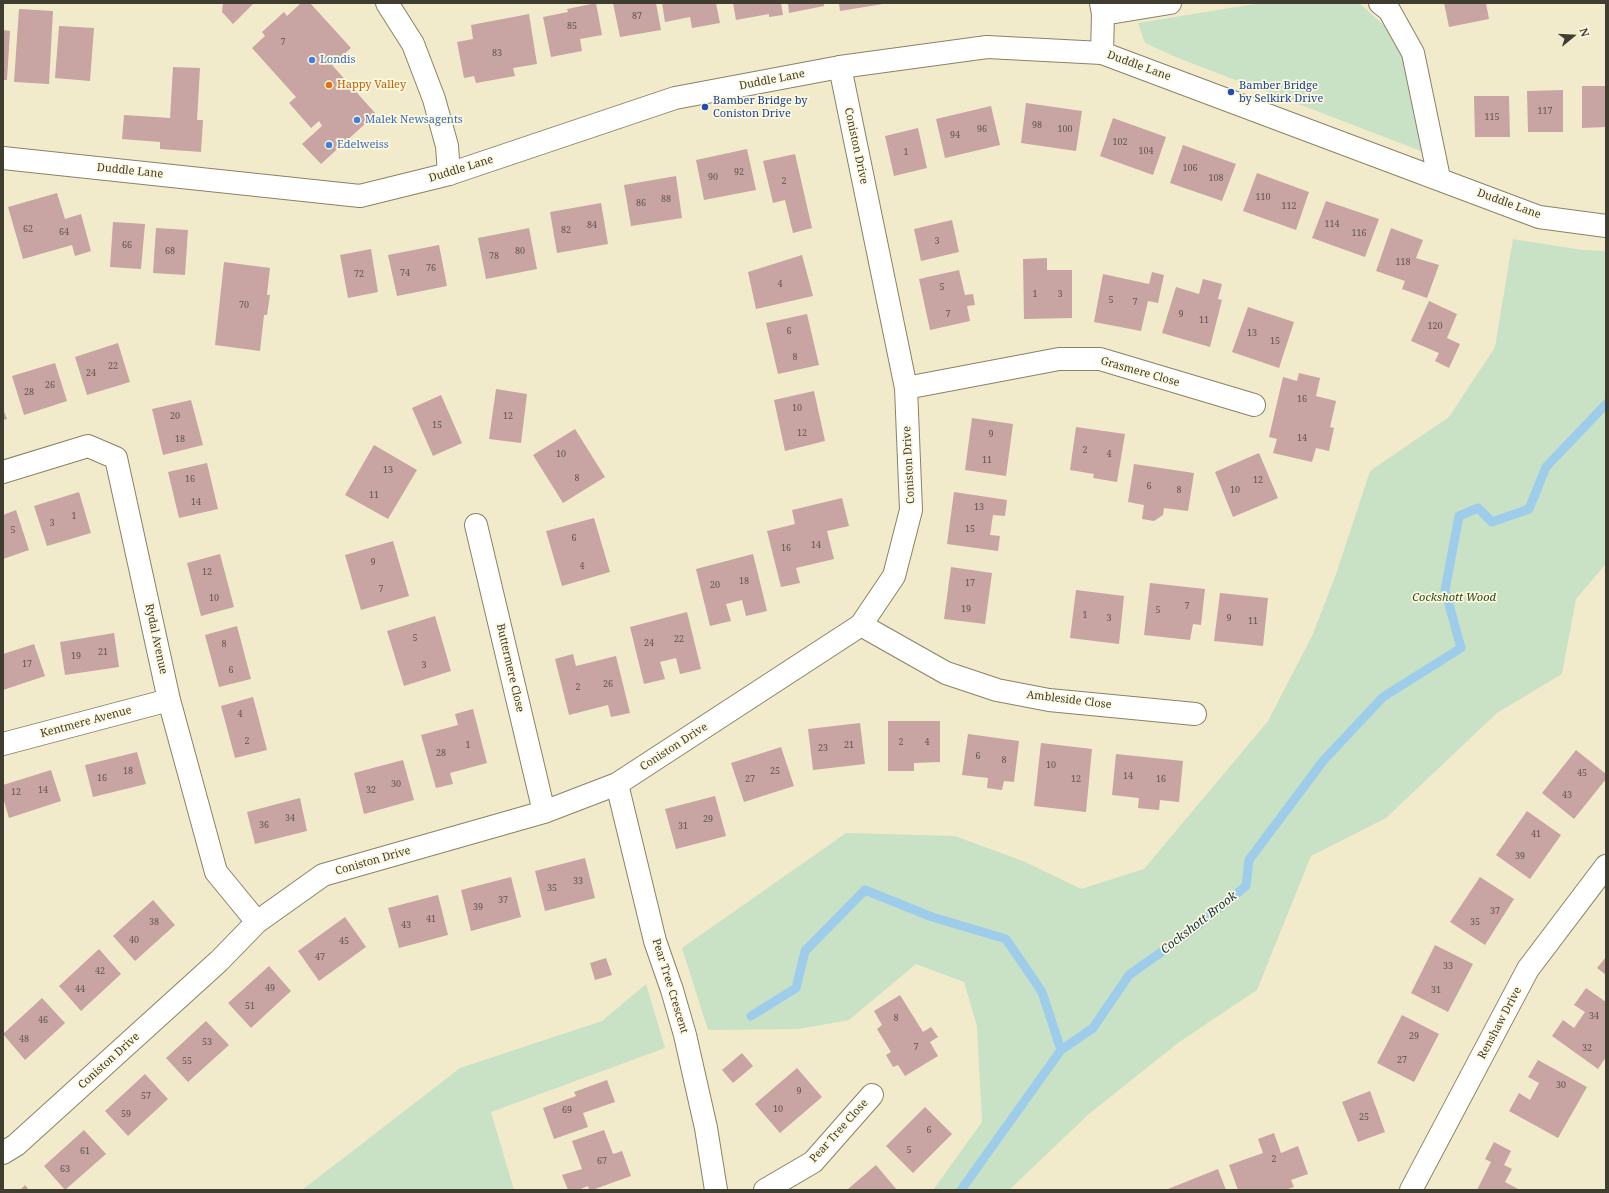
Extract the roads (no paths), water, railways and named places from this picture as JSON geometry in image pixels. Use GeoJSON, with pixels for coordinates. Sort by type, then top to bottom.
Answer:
{"type":"FeatureCollection","features":[{"type":"Feature","properties":{"kind":"street"},"geometry":{"type":"LineString","coordinates":[[386,3],[413,44],[434,99],[447,146],[449,174]]}},
{"type":"Feature","properties":{"kind":"street"},"geometry":{"type":"LineString","coordinates":[[1102,53],[1102,9],[1170,3]]}},
{"type":"Feature","properties":{"kind":"street"},"geometry":{"type":"LineString","coordinates":[[1380,3],[1389,10],[1413,53],[1439,178]]}},
{"type":"Feature","properties":{"kind":"street","name":"Duddle Lane"},"geometry":{"type":"LineString","coordinates":[[3,158],[360,196],[449,174],[675,98],[840,67],[987,47],[1102,53],[1439,178],[1539,217],[1606,226]]}},
{"type":"Feature","properties":{"kind":"street","name":"Coniston Drive"},"geometry":{"type":"LineString","coordinates":[[3,1153],[16,1145],[219,961],[257,922],[323,875],[544,812],[617,784],[861,625],[894,576],[911,510],[906,388],[840,67]]}},
{"type":"Feature","properties":{"kind":"street","name":"Grasmere Close"},"geometry":{"type":"LineString","coordinates":[[906,388],[1059,359],[1100,359],[1254,405]]}},
{"type":"Feature","properties":{"kind":"street","name":"Rydal Avenue"},"geometry":{"type":"LineString","coordinates":[[3,472],[88,446],[116,458],[169,700],[216,872],[257,922]]}},
{"type":"Feature","properties":{"kind":"street","name":"Buttermere Close"},"geometry":{"type":"LineString","coordinates":[[476,525],[544,812]]}},
{"type":"Feature","properties":{"kind":"street","name":"Ambleside Close"},"geometry":{"type":"LineString","coordinates":[[861,625],[946,673],[997,690],[1049,700],[1196,714]]}},
{"type":"Feature","properties":{"kind":"street","name":"Kentmere Avenue"},"geometry":{"type":"LineString","coordinates":[[3,744],[169,700]]}},
{"type":"Feature","properties":{"kind":"street","name":"Pear Tree Crescent"},"geometry":{"type":"LineString","coordinates":[[617,784],[655,941],[672,990],[685,1035],[706,1128],[716,1190]]}},
{"type":"Feature","properties":{"kind":"street","name":"Renshaw Drive"},"geometry":{"type":"LineString","coordinates":[[1411,1190],[1528,969],[1606,866]]}},
{"type":"Feature","properties":{"kind":"street","name":"Pear Tree Close"},"geometry":{"type":"LineString","coordinates":[[765,1190],[813,1162],[872,1095]]}},
{"type":"Feature","properties":{"kind":"waterway","name":"Cockshott Brook"},"geometry":{"type":"LineString","coordinates":[[751,1016],[796,988],[805,951],[865,890],[932,917],[1006,939],[1042,992],[1061,1050],[1093,1028],[1129,975],[1191,931],[1246,886],[1249,860],[1323,761],[1383,697],[1461,648],[1445,590],[1459,516],[1478,508],[1492,522],[1529,509],[1546,467],[1606,404]]}},
{"type":"Feature","properties":{"kind":"waterway"},"geometry":{"type":"LineString","coordinates":[[961,1190],[1061,1050]]}},
{"type":"Feature","properties":{"kind":"place","name":"Londis"},"geometry":{"type":"Point","coordinates":[312,60]}},
{"type":"Feature","properties":{"kind":"place","name":"Happy Valley"},"geometry":{"type":"Point","coordinates":[329,85]}},
{"type":"Feature","properties":{"kind":"place","name":"Bamber Bridge by Selkirk Drive"},"geometry":{"type":"Point","coordinates":[1231,92]}},
{"type":"Feature","properties":{"kind":"place","name":"Bamber Bridge by Coniston Drive"},"geometry":{"type":"Point","coordinates":[705,107]}},
{"type":"Feature","properties":{"kind":"place","name":"Malek Newsagents"},"geometry":{"type":"Point","coordinates":[357,120]}},
{"type":"Feature","properties":{"kind":"place","name":"Edelweiss"},"geometry":{"type":"Point","coordinates":[329,145]}},
{"type":"Feature","properties":{"kind":"park label","name":"Cockshott Wood"},"geometry":{"type":"Point","coordinates":[1454,598]}}]}
